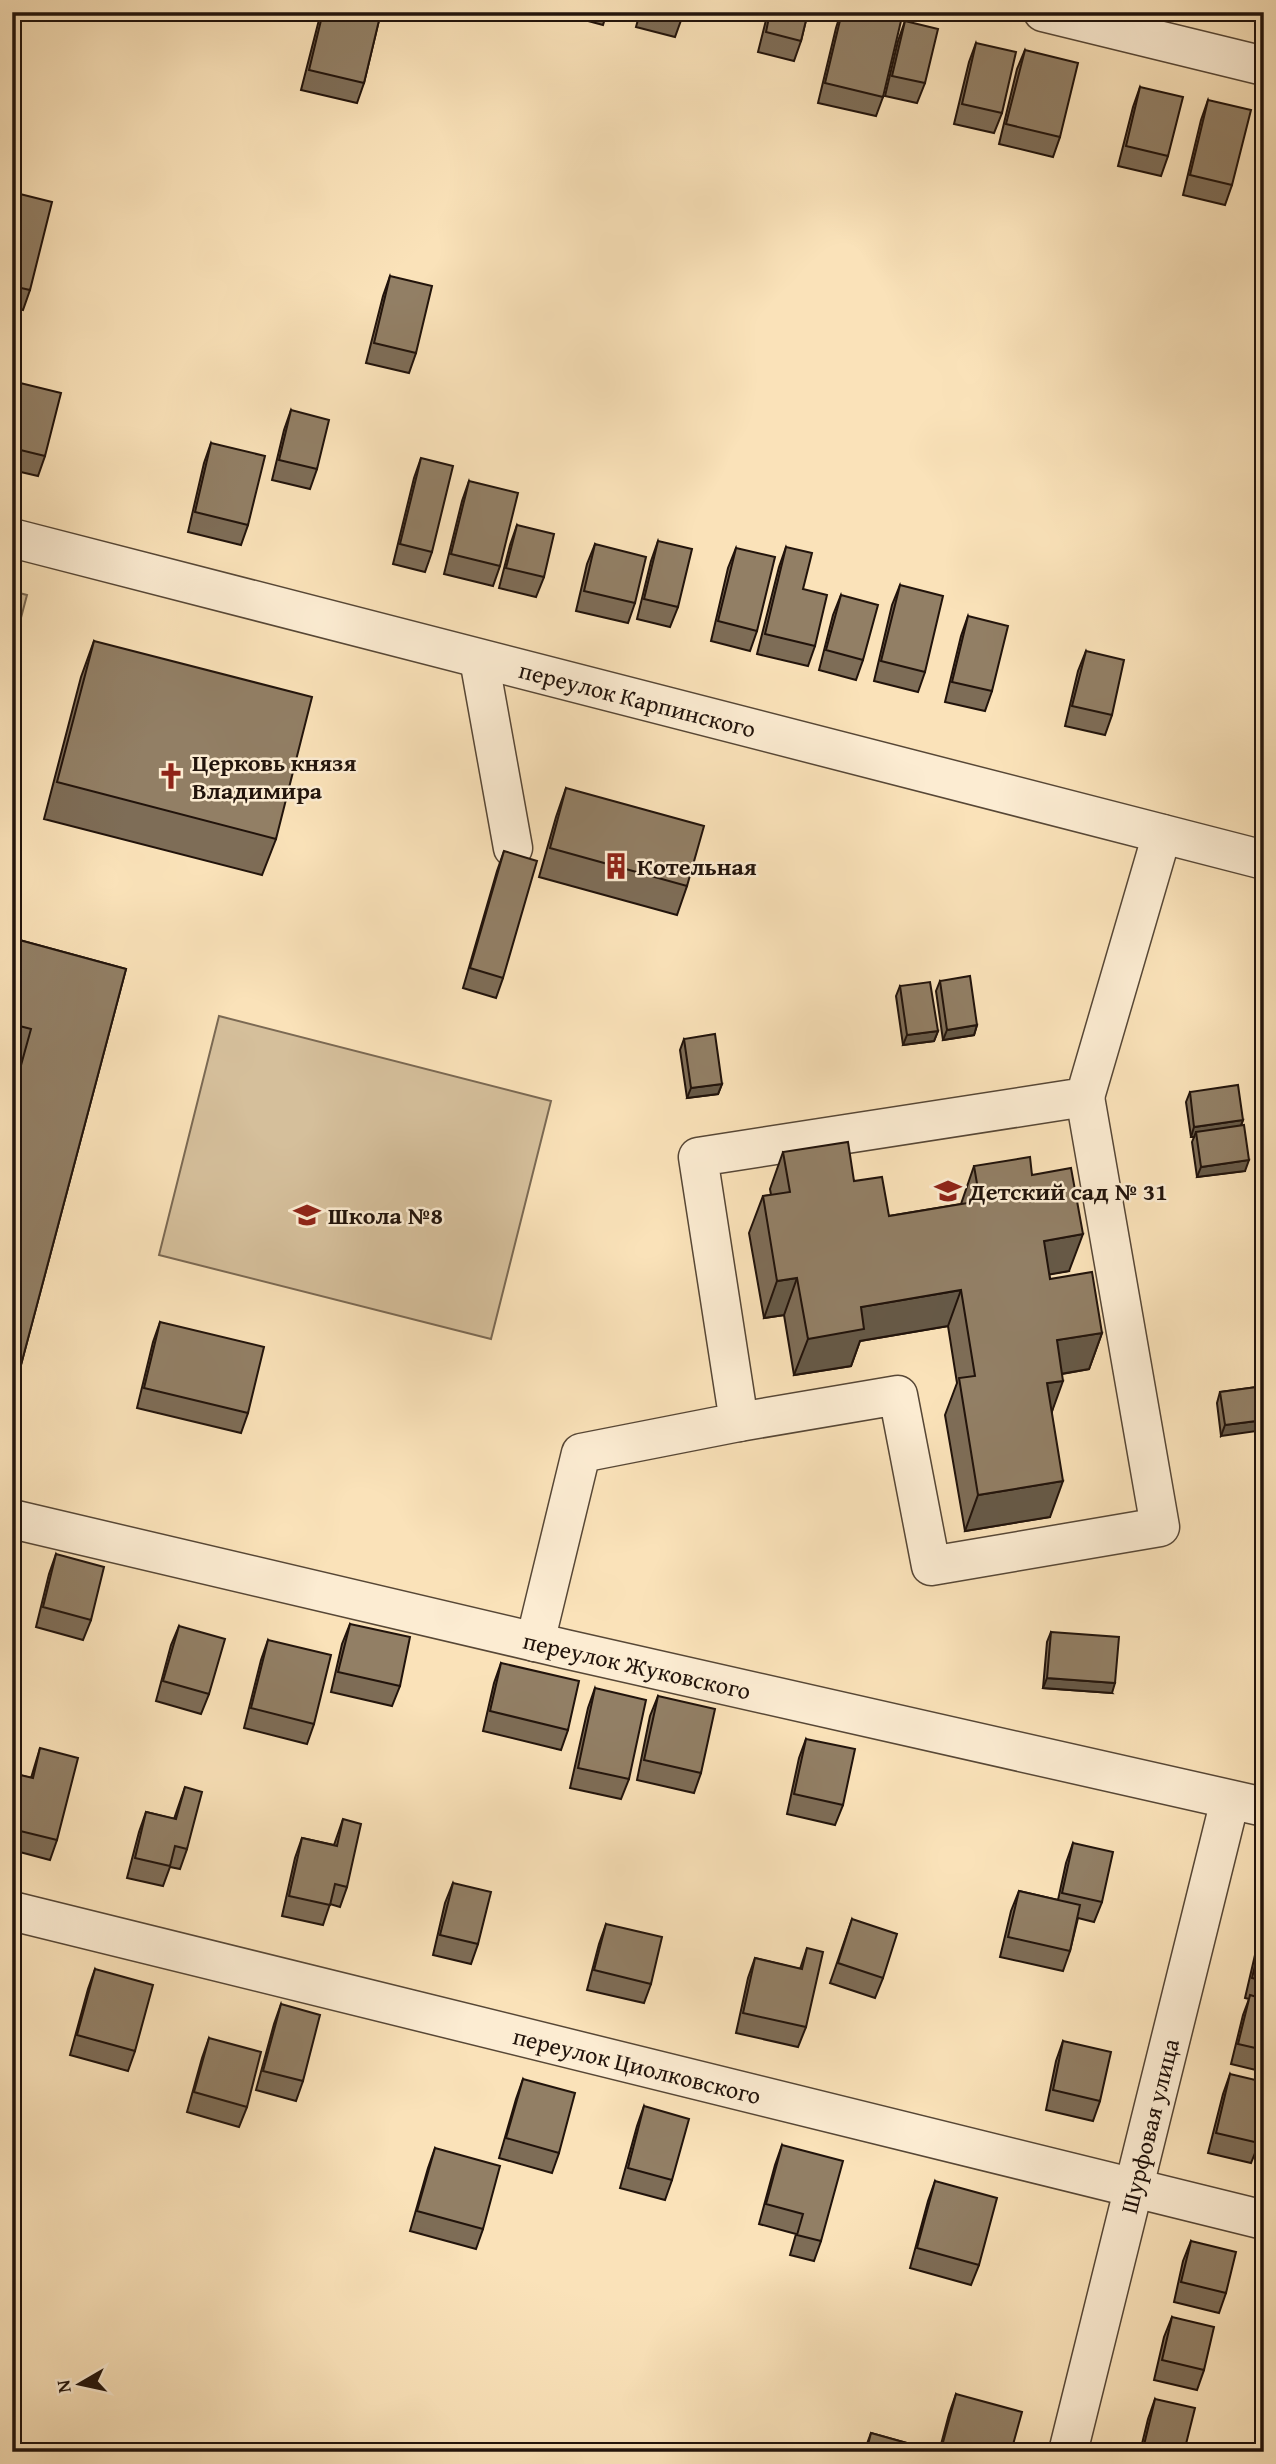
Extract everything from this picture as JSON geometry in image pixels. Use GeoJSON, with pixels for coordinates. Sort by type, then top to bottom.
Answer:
{"type":"FeatureCollection","features":[{"type":"Feature","properties":{"kind":"street"},"geometry":{"type":"LineString","coordinates":[[1043,12],[1264,66]]}},
{"type":"Feature","properties":{"kind":"street","name":"переулок Карпинского"},"geometry":{"type":"LineString","coordinates":[[12,538],[1264,860]]}},
{"type":"Feature","properties":{"kind":"street"},"geometry":{"type":"LineString","coordinates":[[479,659],[513,848]]}},
{"type":"Feature","properties":{"kind":"street"},"geometry":{"type":"LineString","coordinates":[[536,1642],[580,1453],[739,1422],[898,1395],[931,1566],[1160,1527],[1085,1097],[1162,834]]}},
{"type":"Feature","properties":{"kind":"street"},"geometry":{"type":"LineString","coordinates":[[739,1422],[698,1157],[1085,1097]]}},
{"type":"Feature","properties":{"kind":"street","name":"переулок Жуковского"},"geometry":{"type":"LineString","coordinates":[[12,1519],[1247,1804]]}},
{"type":"Feature","properties":{"kind":"street","name":"Шурфовая улица"},"geometry":{"type":"LineString","coordinates":[[1069,2452],[1132,2186],[1247,1804]]}},
{"type":"Feature","properties":{"kind":"street","name":"переулок Циолковского"},"geometry":{"type":"LineString","coordinates":[[12,1911],[1264,2220]]}},
{"type":"Feature","properties":{"kind":"shaded area"},"geometry":{"type":"Polygon","coordinates":[[[12,591],[27,595],[12,652],[12,591]]]}},
{"type":"Feature","properties":{"kind":"shaded area"},"geometry":{"type":"Polygon","coordinates":[[[219,1016],[551,1101],[491,1339],[159,1255],[219,1016]]]}},
{"type":"Feature","properties":{"kind":"building"},"geometry":{"type":"Polygon","coordinates":[[[323,12],[381,12],[364,83],[309,70],[323,12]]]}},
{"type":"Feature","properties":{"kind":"building"},"geometry":{"type":"Polygon","coordinates":[[[663,12],[684,12],[682,17],[663,12]]]}},
{"type":"Feature","properties":{"kind":"building"},"geometry":{"type":"Polygon","coordinates":[[[770,12],[808,12],[801,41],[766,32],[770,12]]]}},
{"type":"Feature","properties":{"kind":"building"},"geometry":{"type":"Polygon","coordinates":[[[842,12],[863,12],[901,21],[883,97],[825,83],[842,12]]]}},
{"type":"Feature","properties":{"kind":"building"},"geometry":{"type":"Polygon","coordinates":[[[905,21],[938,29],[925,83],[892,76],[905,21]]]}},
{"type":"Feature","properties":{"kind":"building"},"geometry":{"type":"Polygon","coordinates":[[[976,43],[1016,52],[1002,113],[962,104],[976,43]]]}},
{"type":"Feature","properties":{"kind":"building"},"geometry":{"type":"Polygon","coordinates":[[[1025,50],[1078,63],[1060,137],[1006,124],[1025,50]]]}},
{"type":"Feature","properties":{"kind":"building"},"geometry":{"type":"Polygon","coordinates":[[[1140,87],[1183,97],[1168,156],[1126,146],[1140,87]]]}},
{"type":"Feature","properties":{"kind":"building"},"geometry":{"type":"Polygon","coordinates":[[[1208,100],[1251,110],[1232,185],[1190,175],[1208,100]]]}},
{"type":"Feature","properties":{"kind":"building"},"geometry":{"type":"Polygon","coordinates":[[[12,192],[52,202],[30,290],[12,286],[12,192]]]}},
{"type":"Feature","properties":{"kind":"building"},"geometry":{"type":"Polygon","coordinates":[[[390,276],[432,286],[416,353],[374,343],[390,276]]]}},
{"type":"Feature","properties":{"kind":"building"},"geometry":{"type":"Polygon","coordinates":[[[12,381],[61,393],[45,456],[12,448],[12,381]]]}},
{"type":"Feature","properties":{"kind":"building"},"geometry":{"type":"Polygon","coordinates":[[[291,410],[329,420],[317,469],[279,460],[291,410]]]}},
{"type":"Feature","properties":{"kind":"building"},"geometry":{"type":"Polygon","coordinates":[[[211,443],[265,456],[248,525],[195,512],[211,443]]]}},
{"type":"Feature","properties":{"kind":"building"},"geometry":{"type":"Polygon","coordinates":[[[421,458],[453,466],[432,552],[400,544],[421,458]]]}},
{"type":"Feature","properties":{"kind":"building"},"geometry":{"type":"Polygon","coordinates":[[[469,481],[518,493],[500,566],[451,554],[469,481]]]}},
{"type":"Feature","properties":{"kind":"building"},"geometry":{"type":"Polygon","coordinates":[[[517,525],[554,534],[544,577],[506,568],[517,525]]]}},
{"type":"Feature","properties":{"kind":"building"},"geometry":{"type":"Polygon","coordinates":[[[658,541],[692,549],[678,607],[644,599],[658,541]]]}},
{"type":"Feature","properties":{"kind":"building"},"geometry":{"type":"Polygon","coordinates":[[[595,544],[646,557],[635,603],[584,591],[595,544]]]}},
{"type":"Feature","properties":{"kind":"building"},"geometry":{"type":"Polygon","coordinates":[[[786,547],[812,553],[803,589],[827,595],[815,646],[765,634],[786,547]]]}},
{"type":"Feature","properties":{"kind":"building"},"geometry":{"type":"Polygon","coordinates":[[[736,548],[775,557],[757,631],[718,621],[736,548]]]}},
{"type":"Feature","properties":{"kind":"building"},"geometry":{"type":"Polygon","coordinates":[[[900,585],[943,596],[925,672],[881,661],[900,585]]]}},
{"type":"Feature","properties":{"kind":"building"},"geometry":{"type":"Polygon","coordinates":[[[841,595],[878,605],[863,660],[826,650],[841,595]]]}},
{"type":"Feature","properties":{"kind":"building"},"geometry":{"type":"Polygon","coordinates":[[[968,616],[1008,626],[992,691],[952,682],[968,616]]]}},
{"type":"Feature","properties":{"kind":"building","name":"Церковь князя Владимира"},"geometry":{"type":"Polygon","coordinates":[[[94,641],[312,697],[276,839],[57,782],[94,641]]]}},
{"type":"Feature","properties":{"kind":"building"},"geometry":{"type":"Polygon","coordinates":[[[1086,651],[1124,660],[1112,715],[1072,706],[1086,651]]]}},
{"type":"Feature","properties":{"kind":"building"},"geometry":{"type":"Polygon","coordinates":[[[566,788],[704,826],[687,886],[550,848],[566,788]]]}},
{"type":"Feature","properties":{"kind":"building"},"geometry":{"type":"Polygon","coordinates":[[[504,851],[537,861],[503,978],[470,968],[504,851]]]}},
{"type":"Feature","properties":{"kind":"building"},"geometry":{"type":"Polygon","coordinates":[[[12,938],[126,969],[17,1380],[12,1378],[12,1098],[31,1029],[12,1024],[12,938]]]}},
{"type":"Feature","properties":{"kind":"building"},"geometry":{"type":"Polygon","coordinates":[[[970,976],[977,1025],[947,1030],[940,981],[970,976]]]}},
{"type":"Feature","properties":{"kind":"building"},"geometry":{"type":"Polygon","coordinates":[[[930,982],[938,1031],[907,1035],[900,986],[930,982]]]}},
{"type":"Feature","properties":{"kind":"building"},"geometry":{"type":"Polygon","coordinates":[[[715,1034],[722,1084],[691,1088],[684,1039],[715,1034]]]}},
{"type":"Feature","properties":{"kind":"building"},"geometry":{"type":"Polygon","coordinates":[[[1238,1085],[1243,1120],[1194,1127],[1190,1092],[1238,1085]]]}},
{"type":"Feature","properties":{"kind":"building"},"geometry":{"type":"Polygon","coordinates":[[[1244,1125],[1249,1160],[1201,1167],[1196,1132],[1244,1125]]]}},
{"type":"Feature","properties":{"kind":"building"},"geometry":{"type":"Polygon","coordinates":[[[848,1142],[854,1181],[882,1177],[889,1216],[980,1201],[974,1166],[1030,1157],[1032,1175],[1071,1168],[1083,1234],[1044,1241],[1050,1279],[1092,1272],[1102,1333],[1057,1340],[1063,1381],[1047,1383],[1063,1481],[978,1495],[959,1378],[975,1376],[961,1290],[861,1307],[864,1329],[808,1339],[797,1278],[777,1281],[763,1196],[790,1192],[783,1152],[848,1142]]]}},
{"type":"Feature","properties":{"kind":"building"},"geometry":{"type":"Polygon","coordinates":[[[160,1322],[264,1347],[248,1413],[144,1388],[160,1322]]]}},
{"type":"Feature","properties":{"kind":"building"},"geometry":{"type":"Polygon","coordinates":[[[1264,1386],[1264,1420],[1225,1425],[1220,1392],[1264,1386]]]}},
{"type":"Feature","properties":{"kind":"building"},"geometry":{"type":"Polygon","coordinates":[[[56,1554],[104,1567],[91,1620],[43,1607],[56,1554]]]}},
{"type":"Feature","properties":{"kind":"building"},"geometry":{"type":"Polygon","coordinates":[[[350,1624],[410,1637],[400,1686],[338,1672],[350,1624]]]}},
{"type":"Feature","properties":{"kind":"building"},"geometry":{"type":"Polygon","coordinates":[[[179,1626],[225,1639],[209,1694],[163,1681],[179,1626]]]}},
{"type":"Feature","properties":{"kind":"building"},"geometry":{"type":"Polygon","coordinates":[[[1051,1632],[1119,1637],[1115,1683],[1047,1678],[1051,1632]]]}},
{"type":"Feature","properties":{"kind":"building"},"geometry":{"type":"Polygon","coordinates":[[[268,1640],[331,1655],[314,1724],[251,1708],[268,1640]]]}},
{"type":"Feature","properties":{"kind":"building"},"geometry":{"type":"Polygon","coordinates":[[[501,1663],[579,1681],[568,1730],[490,1711],[501,1663]]]}},
{"type":"Feature","properties":{"kind":"building"},"geometry":{"type":"Polygon","coordinates":[[[595,1688],[646,1700],[629,1779],[578,1768],[595,1688]]]}},
{"type":"Feature","properties":{"kind":"building"},"geometry":{"type":"Polygon","coordinates":[[[658,1696],[715,1709],[701,1773],[644,1760],[658,1696]]]}},
{"type":"Feature","properties":{"kind":"building"},"geometry":{"type":"Polygon","coordinates":[[[806,1739],[855,1749],[843,1805],[794,1794],[806,1739]]]}},
{"type":"Feature","properties":{"kind":"building"},"geometry":{"type":"Polygon","coordinates":[[[40,1748],[78,1758],[57,1840],[12,1829],[12,1773],[33,1778],[40,1748]]]}},
{"type":"Feature","properties":{"kind":"building"},"geometry":{"type":"Polygon","coordinates":[[[185,1787],[202,1792],[187,1849],[175,1846],[170,1866],[135,1858],[146,1812],[176,1819],[185,1787]]]}},
{"type":"Feature","properties":{"kind":"building"},"geometry":{"type":"Polygon","coordinates":[[[343,1819],[361,1824],[347,1887],[335,1884],[330,1905],[289,1896],[302,1838],[337,1846],[343,1819]]]}},
{"type":"Feature","properties":{"kind":"building"},"geometry":{"type":"Polygon","coordinates":[[[1073,1843],[1113,1852],[1102,1902],[1062,1893],[1073,1843]]]}},
{"type":"Feature","properties":{"kind":"building"},"geometry":{"type":"Polygon","coordinates":[[[453,1883],[491,1892],[478,1944],[440,1935],[453,1883]]]}},
{"type":"Feature","properties":{"kind":"building"},"geometry":{"type":"Polygon","coordinates":[[[1019,1891],[1080,1905],[1070,1951],[1008,1937],[1019,1891]]]}},
{"type":"Feature","properties":{"kind":"building"},"geometry":{"type":"Polygon","coordinates":[[[852,1919],[897,1934],[883,1978],[838,1963],[852,1919]]]}},
{"type":"Feature","properties":{"kind":"building"},"geometry":{"type":"Polygon","coordinates":[[[606,1924],[662,1937],[651,1984],[594,1970],[606,1924]]]}},
{"type":"Feature","properties":{"kind":"building"},"geometry":{"type":"Polygon","coordinates":[[[1264,1928],[1264,1981],[1252,1978],[1264,1928]]]}},
{"type":"Feature","properties":{"kind":"building"},"geometry":{"type":"Polygon","coordinates":[[[807,1948],[823,1952],[806,2027],[743,2013],[755,1958],[802,1969],[807,1948]]]}},
{"type":"Feature","properties":{"kind":"building"},"geometry":{"type":"Polygon","coordinates":[[[95,1969],[153,1985],[135,2051],[77,2035],[95,1969]]]}},
{"type":"Feature","properties":{"kind":"building"},"geometry":{"type":"Polygon","coordinates":[[[1250,1995],[1264,1999],[1264,2050],[1238,2044],[1250,1995]]]}},
{"type":"Feature","properties":{"kind":"building"},"geometry":{"type":"Polygon","coordinates":[[[281,2004],[320,2015],[303,2081],[263,2071],[281,2004]]]}},
{"type":"Feature","properties":{"kind":"building"},"geometry":{"type":"Polygon","coordinates":[[[209,2038],[261,2052],[247,2107],[194,2092],[209,2038]]]}},
{"type":"Feature","properties":{"kind":"building"},"geometry":{"type":"Polygon","coordinates":[[[1063,2041],[1111,2052],[1100,2101],[1053,2090],[1063,2041]]]}},
{"type":"Feature","properties":{"kind":"building"},"geometry":{"type":"Polygon","coordinates":[[[1230,2074],[1264,2082],[1264,2123],[1259,2143],[1216,2133],[1230,2074]]]}},
{"type":"Feature","properties":{"kind":"building"},"geometry":{"type":"Polygon","coordinates":[[[523,2079],[575,2093],[559,2153],[506,2138],[523,2079]]]}},
{"type":"Feature","properties":{"kind":"building"},"geometry":{"type":"Polygon","coordinates":[[[644,2106],[689,2119],[672,2180],[628,2168],[644,2106]]]}},
{"type":"Feature","properties":{"kind":"building"},"geometry":{"type":"Polygon","coordinates":[[[782,2145],[843,2161],[821,2241],[797,2235],[803,2214],[766,2204],[782,2145]]]}},
{"type":"Feature","properties":{"kind":"building"},"geometry":{"type":"Polygon","coordinates":[[[435,2148],[500,2166],[483,2229],[417,2211],[435,2148]]]}},
{"type":"Feature","properties":{"kind":"building"},"geometry":{"type":"Polygon","coordinates":[[[935,2181],[997,2198],[979,2265],[917,2248],[935,2181]]]}},
{"type":"Feature","properties":{"kind":"building"},"geometry":{"type":"Polygon","coordinates":[[[1191,2241],[1236,2252],[1226,2293],[1181,2282],[1191,2241]]]}},
{"type":"Feature","properties":{"kind":"building"},"geometry":{"type":"Polygon","coordinates":[[[1172,2317],[1214,2327],[1204,2370],[1162,2360],[1172,2317]]]}},
{"type":"Feature","properties":{"kind":"building"},"geometry":{"type":"Polygon","coordinates":[[[956,2394],[1022,2412],[1011,2452],[965,2452],[942,2446],[956,2394]]]}},
{"type":"Feature","properties":{"kind":"building"},"geometry":{"type":"Polygon","coordinates":[[[1155,2399],[1195,2408],[1184,2452],[1171,2452],[1144,2445],[1155,2399]]]}},
{"type":"Feature","properties":{"kind":"building"},"geometry":{"type":"Polygon","coordinates":[[[871,2433],[939,2452],[866,2452],[871,2433]]]}},
{"type":"Feature","properties":{"kind":"place","name":"Церковь князя Владимира"},"geometry":{"type":"Point","coordinates":[171,776]}},
{"type":"Feature","properties":{"kind":"place","name":"Котельная"},"geometry":{"type":"Point","coordinates":[616,866]}},
{"type":"Feature","properties":{"kind":"place","name":"Детский сад № 31"},"geometry":{"type":"Point","coordinates":[948,1191]}},
{"type":"Feature","properties":{"kind":"place","name":"Школа №8"},"geometry":{"type":"Point","coordinates":[307,1215]}}]}
